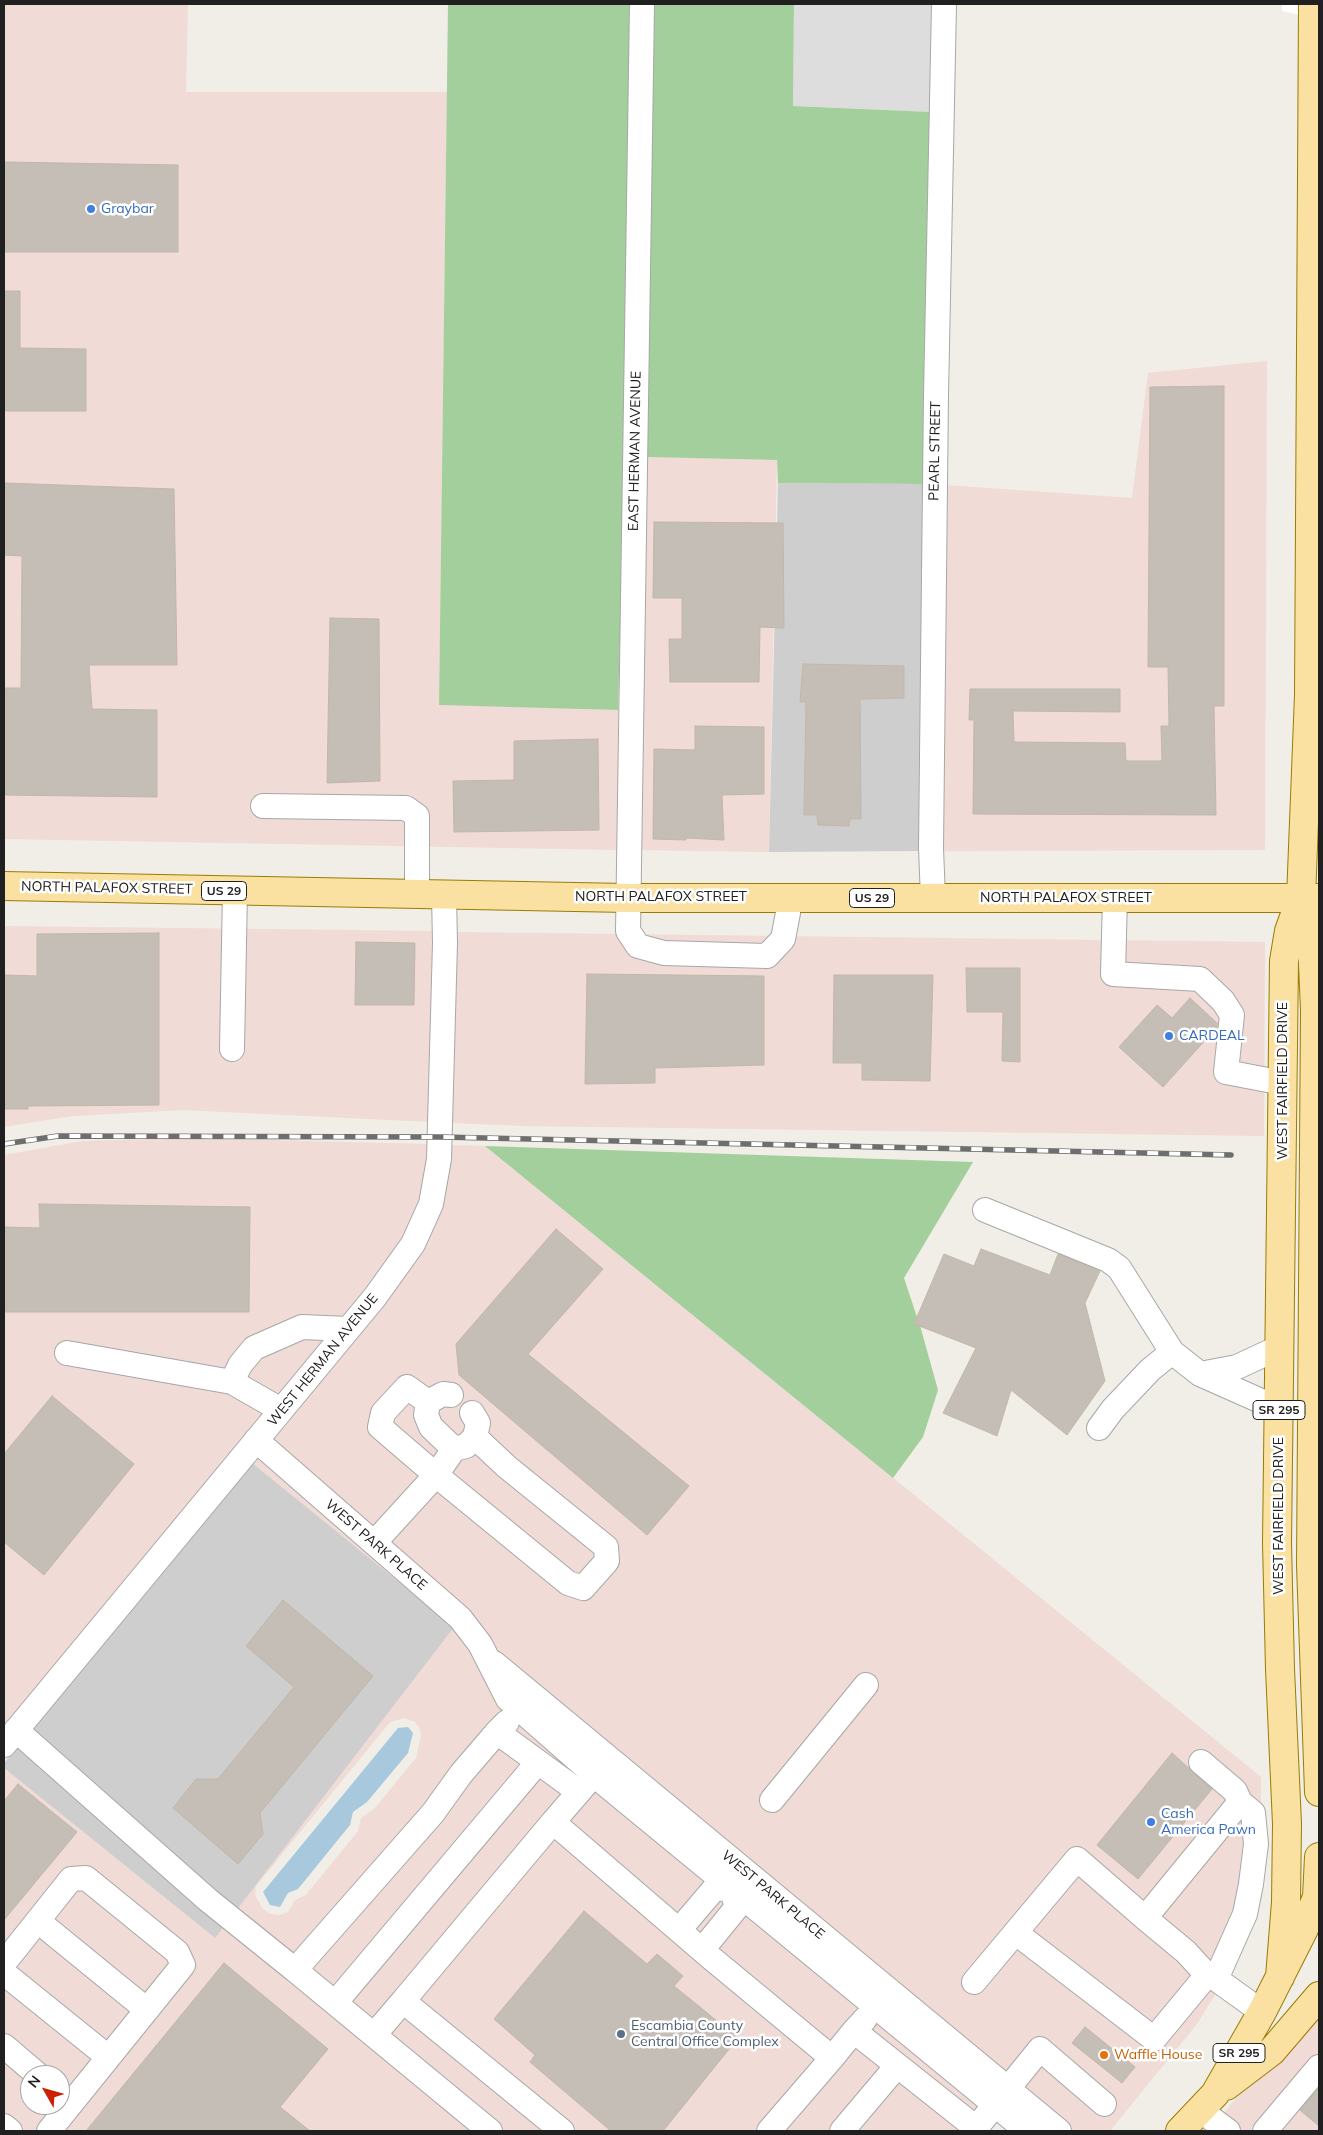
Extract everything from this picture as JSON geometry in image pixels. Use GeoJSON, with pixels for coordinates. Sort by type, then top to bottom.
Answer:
{"type":"FeatureCollection","features":[{"type":"Feature","properties":{"kind":"main road","name":"SR 295"},"geometry":{"type":"LineString","coordinates":[[1312,11],[1314,691],[1310,898],[1315,1008],[1311,1565],[1319,1792]]}},
{"type":"Feature","properties":{"kind":"main road","name":"NORTH PALAFOX STREET"},"geometry":{"type":"LineString","coordinates":[[4,886],[627,898],[1310,898]]}},
{"type":"Feature","properties":{"kind":"main road","name":"WEST FAIRFIELD DRIVE"},"geometry":{"type":"LineString","coordinates":[[1180,2131],[1207,2102],[1262,2012],[1280,1977],[1284,1924],[1287,1824],[1279,1640],[1279,1409],[1284,961],[1289,931],[1310,898]]}},
{"type":"Feature","properties":{"kind":"main road","name":"SR 295"},"geometry":{"type":"LineString","coordinates":[[1280,1977],[1318,1896],[1319,1856]]}},
{"type":"Feature","properties":{"kind":"main road"},"geometry":{"type":"LineString","coordinates":[[1284,1924],[1318,1896]]}},
{"type":"Feature","properties":{"kind":"main road"},"geometry":{"type":"LineString","coordinates":[[1207,2102],[1272,2051],[1319,1996]]}},
{"type":"Feature","properties":{"kind":"street","name":"EAST HERMAN AVENUE"},"geometry":{"type":"LineString","coordinates":[[642,4],[627,898],[628,932],[638,946],[664,953],[767,956],[783,939],[788,913],[786,898]]}},
{"type":"Feature","properties":{"kind":"street","name":"PEARL STREET"},"geometry":{"type":"LineString","coordinates":[[933,898],[931,848],[935,405],[944,4]]}},
{"type":"Feature","properties":{"kind":"street"},"geometry":{"type":"LineString","coordinates":[[263,806],[406,808],[417,816],[417,894]]}},
{"type":"Feature","properties":{"kind":"street"},"geometry":{"type":"LineString","coordinates":[[232,1049],[235,891]]}},
{"type":"Feature","properties":{"kind":"street","name":"WEST HERMAN AVENUE"},"geometry":{"type":"LineString","coordinates":[[10,1738],[398,1267],[424,1223],[436,1184],[442,1114],[444,895]]}},
{"type":"Feature","properties":{"kind":"street"},"geometry":{"type":"LineString","coordinates":[[1115,898],[1113,974],[1200,979],[1223,1001],[1232,1015],[1226,1072],[1283,1083]]}},
{"type":"Feature","properties":{"kind":"street"},"geometry":{"type":"LineString","coordinates":[[985,1210],[1099,1254],[1114,1264],[1119,1268],[1172,1352],[1200,1374],[1279,1409]]}},
{"type":"Feature","properties":{"kind":"street"},"geometry":{"type":"LineString","coordinates":[[232,1382],[240,1365],[254,1348],[302,1327],[348,1329]]}},
{"type":"Feature","properties":{"kind":"street"},"geometry":{"type":"LineString","coordinates":[[1200,1374],[1237,1367],[1280,1347]]}},
{"type":"Feature","properties":{"kind":"street"},"geometry":{"type":"LineString","coordinates":[[1100,1428],[1113,1409],[1150,1370],[1172,1352]]}},
{"type":"Feature","properties":{"kind":"street"},"geometry":{"type":"LineString","coordinates":[[67,1353],[232,1382],[281,1410]]}},
{"type":"Feature","properties":{"kind":"street"},"geometry":{"type":"LineString","coordinates":[[428,1402],[406,1387],[383,1413],[380,1427],[568,1583],[583,1588],[607,1560],[606,1547],[507,1467],[475,1437]]}},
{"type":"Feature","properties":{"kind":"street"},"geometry":{"type":"LineString","coordinates":[[428,1402],[443,1394],[451,1395]]}},
{"type":"Feature","properties":{"kind":"street"},"geometry":{"type":"LineString","coordinates":[[428,1402],[426,1415],[431,1427],[454,1449]]}},
{"type":"Feature","properties":{"kind":"street"},"geometry":{"type":"LineString","coordinates":[[374,1543],[436,1475],[454,1449],[466,1446],[475,1437],[478,1423],[472,1413]]}},
{"type":"Feature","properties":{"kind":"street","name":"WEST PARK PLACE"},"geometry":{"type":"LineString","coordinates":[[256,1440],[460,1618],[487,1657],[594,1775]]}},
{"type":"Feature","properties":{"kind":"street","name":"WEST PARK PLACE"},"geometry":{"type":"LineString","coordinates":[[487,1657],[508,1699],[594,1775],[738,1880],[1001,2096],[1059,2131]]}},
{"type":"Feature","properties":{"kind":"street"},"geometry":{"type":"LineString","coordinates":[[772,1800],[866,1685]]}},
{"type":"Feature","properties":{"kind":"street"},"geometry":{"type":"LineString","coordinates":[[295,1970],[432,1813],[461,1774],[519,1708]]}},
{"type":"Feature","properties":{"kind":"street"},"geometry":{"type":"LineString","coordinates":[[374,2035],[594,1775],[538,1762],[497,1732]]}},
{"type":"Feature","properties":{"kind":"street"},"geometry":{"type":"LineString","coordinates":[[10,1738],[490,2131]]}},
{"type":"Feature","properties":{"kind":"street"},"geometry":{"type":"LineString","coordinates":[[335,2003],[538,1762]]}},
{"type":"Feature","properties":{"kind":"street"},"geometry":{"type":"LineString","coordinates":[[1016,1932],[1154,2039],[1212,1977],[1245,1914],[1251,1884],[1256,1844],[1253,1813],[1240,1802],[1235,1791],[1201,1762]]}},
{"type":"Feature","properties":{"kind":"street"},"geometry":{"type":"LineString","coordinates":[[1145,1918],[1240,1802]]}},
{"type":"Feature","properties":{"kind":"street"},"geometry":{"type":"LineString","coordinates":[[553,1822],[832,2058]]}},
{"type":"Feature","properties":{"kind":"street"},"geometry":{"type":"LineString","coordinates":[[974,1982],[1077,1859],[1186,1952],[1212,1977],[1262,2012]]}},
{"type":"Feature","properties":{"kind":"street"},"geometry":{"type":"LineString","coordinates":[[4,1960],[8,1958],[72,1879],[86,1878],[178,1952],[183,1965],[108,2057],[70,2094]]}},
{"type":"Feature","properties":{"kind":"street"},"geometry":{"type":"LineString","coordinates":[[679,1930],[714,1889],[738,1880],[737,1908],[702,1950]]}},
{"type":"Feature","properties":{"kind":"street"},"geometry":{"type":"LineString","coordinates":[[38,1921],[147,2010]]}},
{"type":"Feature","properties":{"kind":"street"},"geometry":{"type":"LineString","coordinates":[[4,1972],[108,2057]]}},
{"type":"Feature","properties":{"kind":"street"},"geometry":{"type":"LineString","coordinates":[[770,2131],[882,1999]]}},
{"type":"Feature","properties":{"kind":"street"},"geometry":{"type":"LineString","coordinates":[[403,2001],[547,2127]]}},
{"type":"Feature","properties":{"kind":"street"},"geometry":{"type":"LineString","coordinates":[[854,2031],[974,2130],[1040,2049],[1104,2104]]}},
{"type":"Feature","properties":{"kind":"street"},"geometry":{"type":"LineString","coordinates":[[4,2046],[26,2065]]}},
{"type":"Feature","properties":{"kind":"street"},"geometry":{"type":"LineString","coordinates":[[842,2131],[896,2066]]}},
{"type":"Feature","properties":{"kind":"street"},"geometry":{"type":"LineString","coordinates":[[1265,2131],[1319,2066]]}},
{"type":"Feature","properties":{"kind":"street","name":"WEST PARK PLACE"},"geometry":{"type":"LineString","coordinates":[[1001,2096],[1028,2131]]}},
{"type":"Feature","properties":{"kind":"street"},"geometry":{"type":"LineString","coordinates":[[1207,2102],[1228,2131]]}},
{"type":"Feature","properties":{"kind":"street"},"geometry":{"type":"LineString","coordinates":[[49,2131],[57,2115]]}},
{"type":"Feature","properties":{"kind":"street"},"geometry":{"type":"LineString","coordinates":[[4,2126],[10,2131]]}},
{"type":"Feature","properties":{"kind":"shaded area"},"geometry":{"type":"Polygon","coordinates":[[[4,4],[188,4],[186,92],[447,92],[439,704],[618,710],[618,850],[4,839],[4,4]]]}},
{"type":"Feature","properties":{"kind":"shaded area"},"geometry":{"type":"Polygon","coordinates":[[[794,4],[933,4],[931,112],[793,106],[794,4]]]}},
{"type":"Feature","properties":{"kind":"shaded area"},"geometry":{"type":"Polygon","coordinates":[[[1267,361],[1265,850],[942,851],[945,485],[1132,498],[1148,373],[1267,361]]]}},
{"type":"Feature","properties":{"kind":"shaded area"},"geometry":{"type":"Polygon","coordinates":[[[646,457],[777,460],[769,852],[639,850],[646,457]]]}},
{"type":"Feature","properties":{"kind":"shaded area"},"geometry":{"type":"Polygon","coordinates":[[[778,483],[924,484],[921,851],[769,852],[778,483]]]}},
{"type":"Feature","properties":{"kind":"shaded area"},"geometry":{"type":"Polygon","coordinates":[[[4,926],[434,931],[431,1122],[183,1110],[72,1116],[4,1127],[4,926]]]}},
{"type":"Feature","properties":{"kind":"shaded area"},"geometry":{"type":"Polygon","coordinates":[[[455,932],[1265,942],[1264,1136],[524,1126],[452,1123],[455,932]]]}},
{"type":"Feature","properties":{"kind":"shaded area"},"geometry":{"type":"Polygon","coordinates":[[[182,1138],[430,1144],[421,1200],[404,1238],[366,1290],[4,1728],[4,1155],[82,1141],[182,1138]]]}},
{"type":"Feature","properties":{"kind":"shaded area"},"geometry":{"type":"Polygon","coordinates":[[[451,1145],[485,1146],[1261,1777],[1261,1826],[1240,1954],[1197,2024],[1110,2131],[1074,2131],[495,1652],[270,1440],[383,1304],[422,1251],[441,1208],[446,1187],[451,1145]]]}},
{"type":"Feature","properties":{"kind":"shaded area"},"geometry":{"type":"Polygon","coordinates":[[[258,1455],[453,1624],[474,1655],[472,1658],[1000,2121],[990,2131],[4,2131],[4,1768],[215,1938],[252,1463],[258,1455]],[[405,1718],[390,1722],[256,1886],[255,1895],[262,1908],[270,1914],[280,1915],[288,1912],[295,1900],[306,1895],[358,1831],[361,1818],[375,1808],[416,1758],[421,1736],[420,1729],[415,1722],[405,1718]]]}},
{"type":"Feature","properties":{"kind":"shaded area"},"geometry":{"type":"Polygon","coordinates":[[[252,1463],[454,1627],[215,1938],[4,1768],[4,1763],[252,1463]]]}},
{"type":"Feature","properties":{"kind":"shaded area"},"geometry":{"type":"Polygon","coordinates":[[[1319,2013],[1319,2131],[1209,2131],[1252,2079],[1319,2013]]]}},
{"type":"Feature","properties":{"kind":"green space"},"geometry":{"type":"Polygon","coordinates":[[[448,4],[631,4],[624,489],[618,710],[439,705],[448,4]]]}},
{"type":"Feature","properties":{"kind":"green space"},"geometry":{"type":"Polygon","coordinates":[[[652,4],[794,4],[793,106],[931,112],[924,484],[778,483],[777,460],[646,457],[652,4]]]}},
{"type":"Feature","properties":{"kind":"green space"},"geometry":{"type":"Polygon","coordinates":[[[485,1146],[973,1162],[904,1278],[938,1390],[923,1437],[893,1478],[485,1146]]]}},
{"type":"Feature","properties":{"kind":"water"},"geometry":{"type":"Polygon","coordinates":[[[408,1727],[413,1733],[408,1753],[367,1802],[353,1812],[350,1825],[298,1889],[288,1893],[280,1907],[270,1905],[263,1892],[398,1728],[408,1727]]]}},
{"type":"Feature","properties":{"kind":"pier"},"geometry":{"type":"Polygon","coordinates":[[[1282,4],[1319,4],[1312,18],[1282,11],[1282,4]]]}},
{"type":"Feature","properties":{"kind":"building","name":"Graybar"},"geometry":{"type":"Polygon","coordinates":[[[4,162],[178,165],[178,252],[4,252],[4,162]]]}},
{"type":"Feature","properties":{"kind":"building"},"geometry":{"type":"Polygon","coordinates":[[[4,291],[20,291],[20,348],[86,349],[86,411],[4,411],[4,291]]]}},
{"type":"Feature","properties":{"kind":"building"},"geometry":{"type":"Polygon","coordinates":[[[1224,386],[1224,706],[1214,706],[1216,815],[973,814],[974,720],[969,720],[970,689],[1120,689],[1120,712],[1013,711],[1014,742],[1125,743],[1126,761],[1162,761],[1161,726],[1169,726],[1168,667],[1148,667],[1150,387],[1224,386]]]}},
{"type":"Feature","properties":{"kind":"building"},"geometry":{"type":"Polygon","coordinates":[[[4,483],[174,489],[177,665],[89,665],[92,709],[157,710],[157,797],[4,795],[4,688],[21,688],[22,556],[4,555],[4,483]]]}},
{"type":"Feature","properties":{"kind":"building"},"geometry":{"type":"Polygon","coordinates":[[[654,522],[783,523],[784,628],[760,627],[759,682],[670,682],[669,639],[682,639],[682,598],[653,598],[654,522]]]}},
{"type":"Feature","properties":{"kind":"building"},"geometry":{"type":"Polygon","coordinates":[[[330,618],[379,619],[380,781],[327,783],[330,618]]]}},
{"type":"Feature","properties":{"kind":"building"},"geometry":{"type":"Polygon","coordinates":[[[803,664],[904,666],[904,698],[860,699],[861,819],[850,819],[849,826],[818,825],[817,815],[804,815],[806,702],[800,702],[803,664]]]}},
{"type":"Feature","properties":{"kind":"building"},"geometry":{"type":"Polygon","coordinates":[[[695,726],[764,727],[764,794],[722,795],[724,840],[653,839],[654,749],[695,750],[695,726]]]}},
{"type":"Feature","properties":{"kind":"building"},"geometry":{"type":"Polygon","coordinates":[[[598,739],[599,830],[454,832],[453,781],[514,780],[514,741],[598,739]]]}},
{"type":"Feature","properties":{"kind":"building"},"geometry":{"type":"Polygon","coordinates":[[[159,933],[159,1105],[28,1106],[28,1109],[4,1109],[4,975],[37,976],[37,934],[159,933]]]}},
{"type":"Feature","properties":{"kind":"building"},"geometry":{"type":"Polygon","coordinates":[[[356,942],[415,943],[414,1005],[355,1005],[356,942]]]}},
{"type":"Feature","properties":{"kind":"building"},"geometry":{"type":"Polygon","coordinates":[[[966,968],[1020,968],[1020,1062],[1002,1061],[1003,1012],[967,1012],[966,968]]]}},
{"type":"Feature","properties":{"kind":"building"},"geometry":{"type":"Polygon","coordinates":[[[587,974],[764,976],[764,1065],[655,1068],[655,1083],[585,1084],[587,974]]]}},
{"type":"Feature","properties":{"kind":"building"},"geometry":{"type":"Polygon","coordinates":[[[834,975],[933,975],[930,1081],[862,1080],[862,1063],[833,1063],[834,975]]]}},
{"type":"Feature","properties":{"kind":"building","name":"CARDEAL"},"geometry":{"type":"Polygon","coordinates":[[[1190,998],[1217,1023],[1217,1027],[1163,1087],[1119,1047],[1157,1005],[1172,1018],[1190,998]]]}},
{"type":"Feature","properties":{"kind":"building"},"geometry":{"type":"Polygon","coordinates":[[[39,1204],[250,1207],[249,1312],[4,1312],[4,1227],[40,1228],[39,1204]]]}},
{"type":"Feature","properties":{"kind":"building"},"geometry":{"type":"Polygon","coordinates":[[[556,1229],[603,1269],[528,1354],[689,1486],[647,1535],[459,1375],[456,1344],[556,1229]]]}},
{"type":"Feature","properties":{"kind":"building"},"geometry":{"type":"Polygon","coordinates":[[[981,1249],[1050,1275],[1058,1254],[1100,1271],[1085,1303],[1105,1381],[1067,1435],[1011,1390],[997,1436],[943,1413],[976,1348],[914,1324],[944,1254],[974,1266],[981,1249]]]}},
{"type":"Feature","properties":{"kind":"building"},"geometry":{"type":"Polygon","coordinates":[[[52,1396],[134,1464],[44,1575],[4,1542],[4,1454],[52,1396]]]}},
{"type":"Feature","properties":{"kind":"building"},"geometry":{"type":"Polygon","coordinates":[[[283,1600],[373,1676],[260,1813],[263,1834],[238,1864],[173,1808],[196,1779],[218,1779],[294,1687],[246,1646],[283,1600]]]}},
{"type":"Feature","properties":{"kind":"building","name":"Cash America Pawn"},"geometry":{"type":"Polygon","coordinates":[[[1172,1753],[1212,1789],[1138,1879],[1097,1845],[1172,1753]]]}},
{"type":"Feature","properties":{"kind":"building"},"geometry":{"type":"Polygon","coordinates":[[[18,1784],[77,1832],[4,1920],[4,1801],[18,1784]]]}},
{"type":"Feature","properties":{"kind":"building"},"geometry":{"type":"Polygon","coordinates":[[[584,1911],[647,1964],[657,1954],[683,1976],[674,1986],[738,2038],[663,2131],[611,2131],[530,2062],[535,2055],[494,2019],[584,1911]]]}},
{"type":"Feature","properties":{"kind":"building"},"geometry":{"type":"Polygon","coordinates":[[[224,1963],[328,2049],[280,2107],[310,2131],[86,2131],[224,1963]]]}},
{"type":"Feature","properties":{"kind":"building","name":"Waffle House"},"geometry":{"type":"Polygon","coordinates":[[[1085,2027],[1135,2067],[1122,2083],[1072,2043],[1085,2027]]]}},
{"type":"Feature","properties":{"kind":"building"},"geometry":{"type":"Polygon","coordinates":[[[1319,2088],[1319,2126],[1300,2110],[1319,2088]]]}},
{"type":"Feature","properties":{"kind":"railway"},"geometry":{"type":"LineString","coordinates":[[4,1144],[58,1136],[441,1137],[1231,1155]]}},
{"type":"Feature","properties":{"kind":"place","name":"Graybar"},"geometry":{"type":"Point","coordinates":[91,209]}},
{"type":"Feature","properties":{"kind":"place","name":"CARDEAL"},"geometry":{"type":"Point","coordinates":[1169,1036]}},
{"type":"Feature","properties":{"kind":"place","name":"Cash America Pawn"},"geometry":{"type":"Point","coordinates":[1151,1822]}},
{"type":"Feature","properties":{"kind":"place","name":"Escambia County Central Office Complex"},"geometry":{"type":"Point","coordinates":[621,2034]}},
{"type":"Feature","properties":{"kind":"place","name":"Waffle House"},"geometry":{"type":"Point","coordinates":[1104,2055]}}]}
